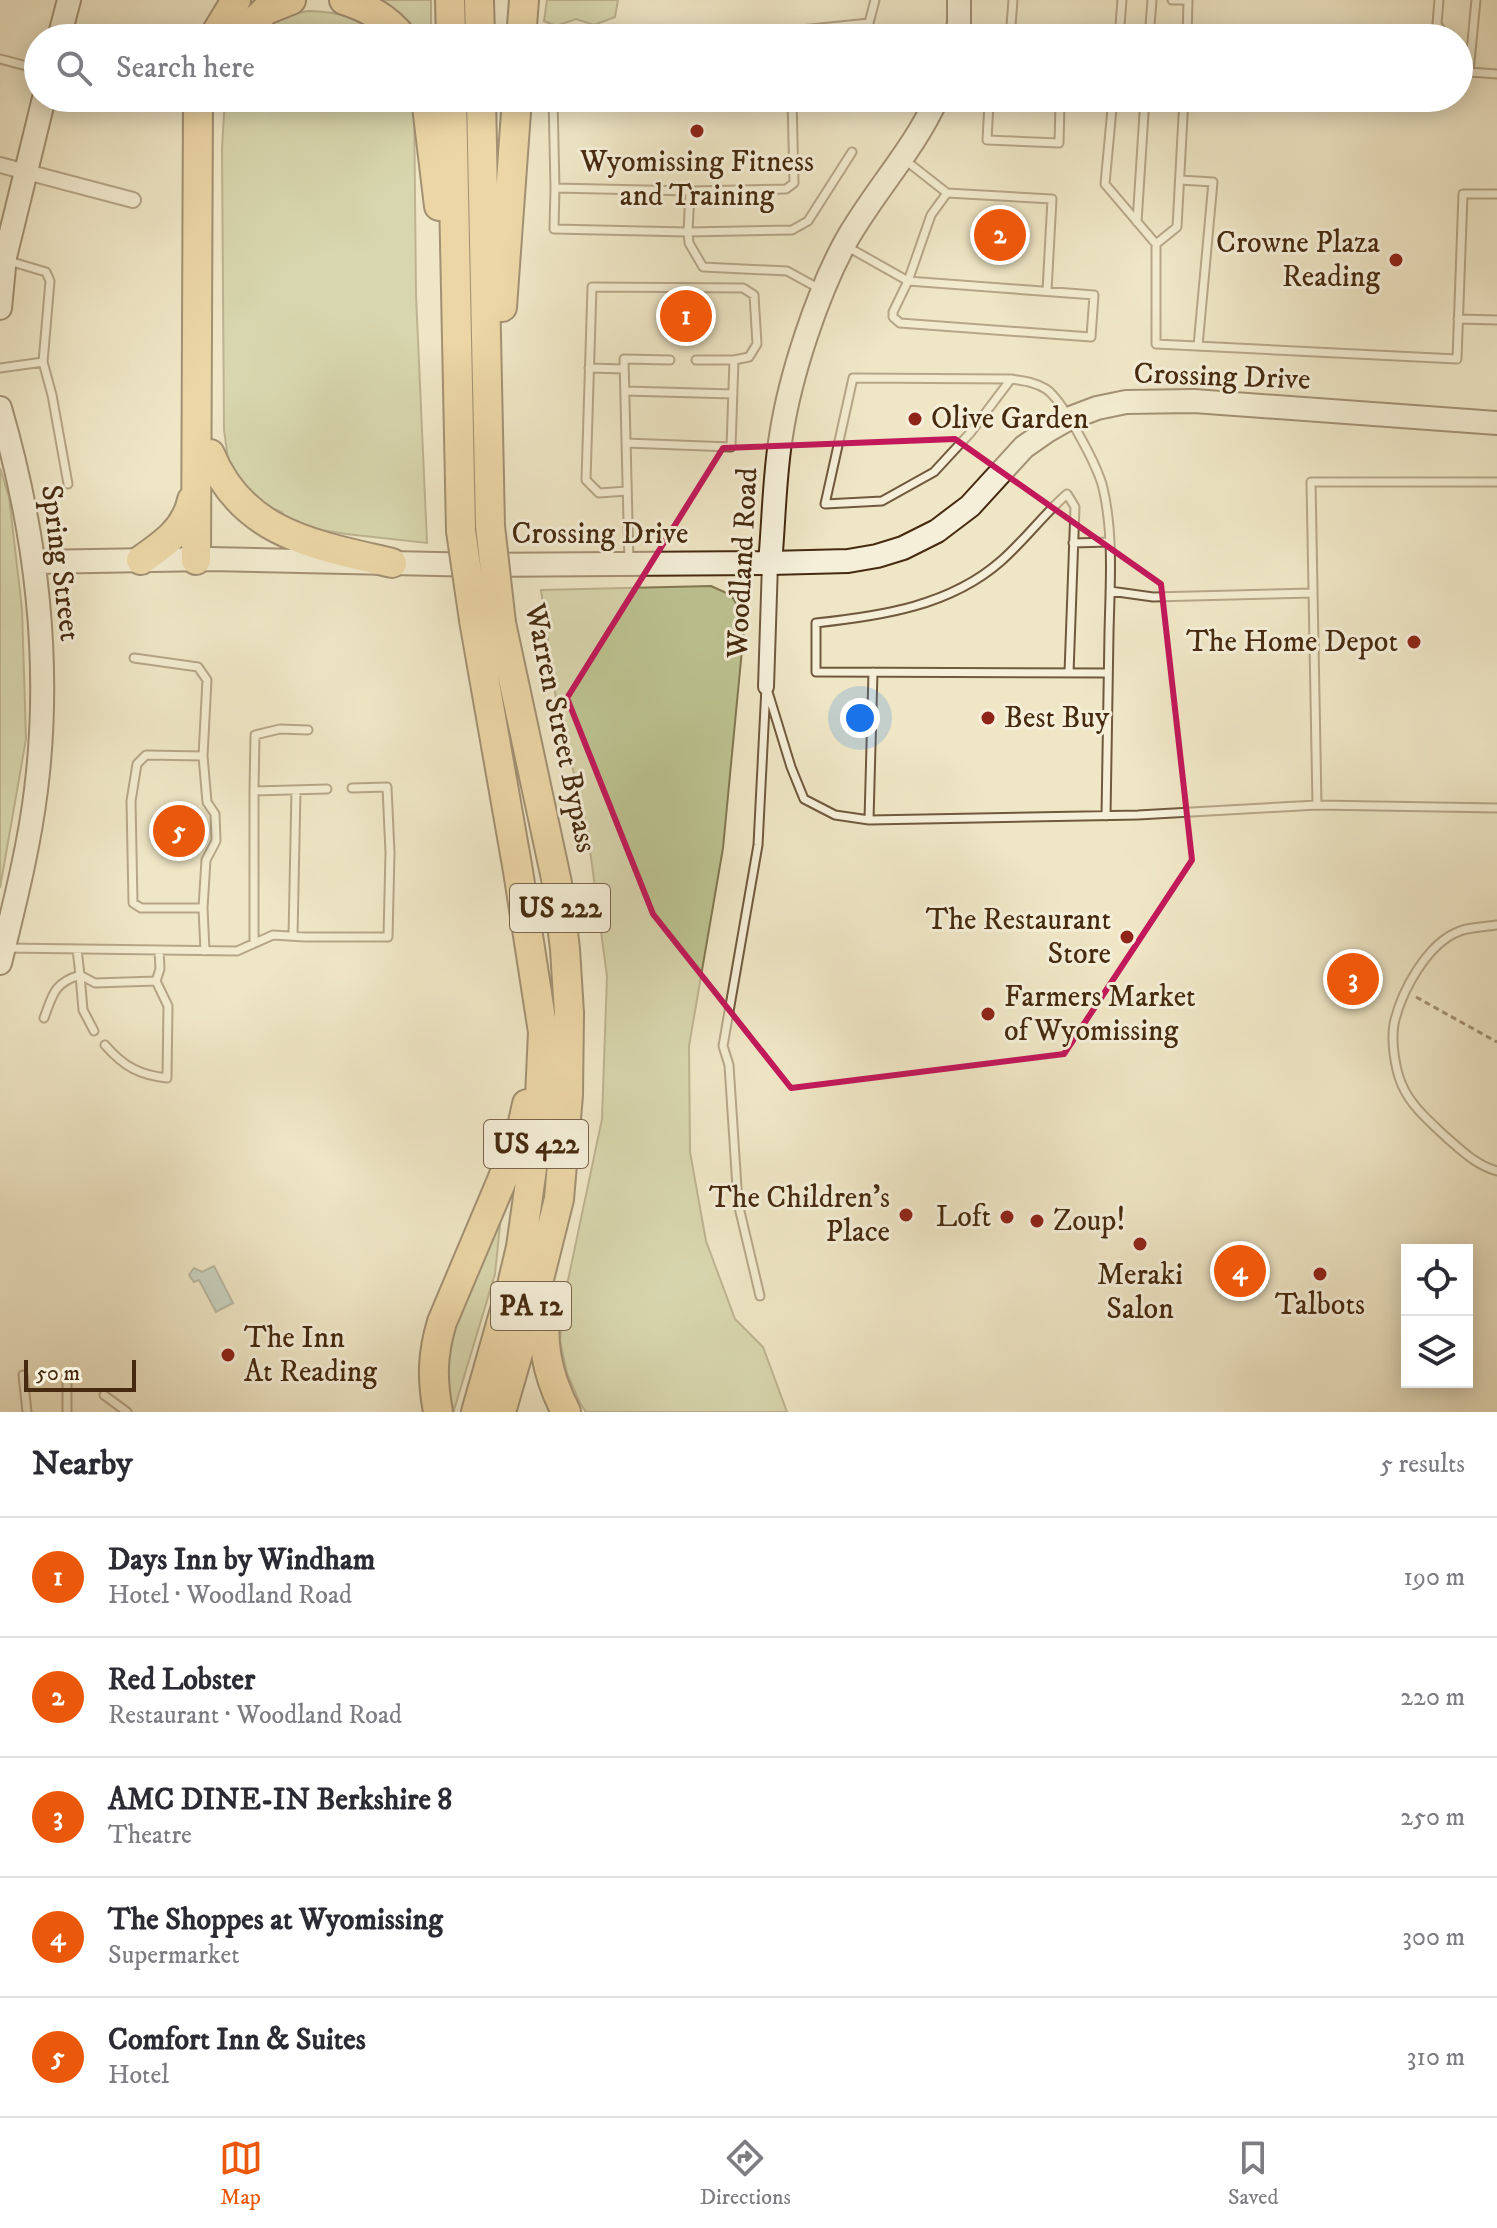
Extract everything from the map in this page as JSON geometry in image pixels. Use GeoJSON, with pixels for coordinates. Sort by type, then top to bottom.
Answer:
{"type":"FeatureCollection","features":[{"type":"Feature","properties":{"kind":"highway"},"geometry":{"type":"LineString","coordinates":[[221,24],[236,0]]}},
{"type":"Feature","properties":{"kind":"highway"},"geometry":{"type":"LineString","coordinates":[[252,24],[266,10],[291,0]]}},
{"type":"Feature","properties":{"kind":"highway"},"geometry":{"type":"LineString","coordinates":[[344,0],[378,15],[388,24]]}},
{"type":"Feature","properties":{"kind":"highway"},"geometry":{"type":"LineString","coordinates":[[450,0],[451,24]]}},
{"type":"Feature","properties":{"kind":"highway"},"geometry":{"type":"LineString","coordinates":[[479,0],[480,24]]}},
{"type":"Feature","properties":{"kind":"highway"},"geometry":{"type":"LineString","coordinates":[[522,24],[524,0]]}},
{"type":"Feature","properties":{"kind":"highway"},"geometry":{"type":"LineString","coordinates":[[198,112],[203,560]]}},
{"type":"Feature","properties":{"kind":"highway"},"geometry":{"type":"LineString","coordinates":[[141,560],[168,541],[185,520],[203,463],[212,112]]}},
{"type":"Feature","properties":{"kind":"highway"},"geometry":{"type":"LineString","coordinates":[[428,112],[439,209],[446,415],[461,518]]}},
{"type":"Feature","properties":{"kind":"highway","name":"Warren Street Bypass"},"geometry":{"type":"LineString","coordinates":[[452,112],[461,518],[557,883],[569,1013],[568,1095],[559,1199],[501,1412]]}},
{"type":"Feature","properties":{"kind":"highway","name":"Warren Street Bypass"},"geometry":{"type":"LineString","coordinates":[[476,1412],[521,1247],[539,1118],[543,1032],[518,871],[487,621],[490,526],[481,112]]}},
{"type":"Feature","properties":{"kind":"highway"},"geometry":{"type":"LineString","coordinates":[[489,488],[516,112]]}},
{"type":"Feature","properties":{"kind":"highway"},"geometry":{"type":"LineString","coordinates":[[203,463],[218,472],[235,497],[269,526],[327,548],[392,563]]}},
{"type":"Feature","properties":{"kind":"highway","name":"US 222"},"geometry":{"type":"LineString","coordinates":[[438,1412],[433,1374],[436,1342],[502,1180],[526,1111],[529,1076],[518,871]]}},
{"type":"Feature","properties":{"kind":"highway","name":"US 222"},"geometry":{"type":"LineString","coordinates":[[559,1199],[543,1330],[551,1378],[566,1412]]}},
{"type":"Feature","properties":{"kind":"street"},"geometry":{"type":"LineString","coordinates":[[63,24],[69,0]]}},
{"type":"Feature","properties":{"kind":"street"},"geometry":{"type":"LineString","coordinates":[[959,0],[959,24]]}},
{"type":"Feature","properties":{"kind":"street"},"geometry":{"type":"LineString","coordinates":[[0,308],[5,260],[41,112]]}},
{"type":"Feature","properties":{"kind":"street","name":"Woodland Road"},"geometry":{"type":"LineString","coordinates":[[766,687],[770,563],[781,436],[798,365],[823,290],[844,245],[863,211],[931,112]]}},
{"type":"Feature","properties":{"kind":"street"},"geometry":{"type":"LineString","coordinates":[[0,165],[133,200]]}},
{"type":"Feature","properties":{"kind":"street","name":"Crossing Drive"},"geometry":{"type":"LineString","coordinates":[[35,562],[203,560],[483,565],[848,561],[877,556],[927,537],[970,506],[1024,447],[1068,419],[1112,404],[1153,400],[1194,401],[1497,423]]}},
{"type":"Feature","properties":{"kind":"street","name":"Spring Street"},"geometry":{"type":"LineString","coordinates":[[0,408],[18,473],[35,562],[42,641],[41,740],[36,790],[2,956]]}},
{"type":"Feature","properties":{"kind":"lane"},"geometry":{"type":"LineString","coordinates":[[862,24],[869,23],[875,0]]}},
{"type":"Feature","properties":{"kind":"lane"},"geometry":{"type":"LineString","coordinates":[[1011,24],[1013,0]]}},
{"type":"Feature","properties":{"kind":"lane"},"geometry":{"type":"LineString","coordinates":[[1120,24],[1122,0]]}},
{"type":"Feature","properties":{"kind":"lane"},"geometry":{"type":"LineString","coordinates":[[1150,24],[1152,0]]}},
{"type":"Feature","properties":{"kind":"lane"},"geometry":{"type":"LineString","coordinates":[[1172,0],[1188,0],[1187,24]]}},
{"type":"Feature","properties":{"kind":"lane"},"geometry":{"type":"LineString","coordinates":[[1437,24],[1439,0]]}},
{"type":"Feature","properties":{"kind":"lane"},"geometry":{"type":"LineString","coordinates":[[1473,31],[1476,0]]}},
{"type":"Feature","properties":{"kind":"lane"},"geometry":{"type":"LineString","coordinates":[[0,59],[24,65]]}},
{"type":"Feature","properties":{"kind":"lane"},"geometry":{"type":"LineString","coordinates":[[1473,72],[1497,74]]}},
{"type":"Feature","properties":{"kind":"lane"},"geometry":{"type":"LineString","coordinates":[[553,112],[554,229],[688,232],[792,230],[808,221],[852,152]]}},
{"type":"Feature","properties":{"kind":"lane"},"geometry":{"type":"LineString","coordinates":[[555,188],[690,191],[786,189],[794,183],[792,112]]}},
{"type":"Feature","properties":{"kind":"lane"},"geometry":{"type":"LineString","coordinates":[[989,112],[987,140],[1059,143],[1060,112]]}},
{"type":"Feature","properties":{"kind":"lane"},"geometry":{"type":"LineString","coordinates":[[1112,112],[1105,184],[1156,244],[1156,344],[1457,359],[1463,194],[1497,194]]}},
{"type":"Feature","properties":{"kind":"lane"},"geometry":{"type":"LineString","coordinates":[[1137,222],[1144,112]]}},
{"type":"Feature","properties":{"kind":"lane"},"geometry":{"type":"LineString","coordinates":[[1156,244],[1177,227],[1183,112]]}},
{"type":"Feature","properties":{"kind":"lane"},"geometry":{"type":"LineString","coordinates":[[902,158],[947,193],[1052,199],[1047,291]]}},
{"type":"Feature","properties":{"kind":"lane"},"geometry":{"type":"LineString","coordinates":[[1180,180],[1213,182],[1198,346]]}},
{"type":"Feature","properties":{"kind":"lane"},"geometry":{"type":"LineString","coordinates":[[690,191],[689,243],[703,267],[787,271],[823,290]]}},
{"type":"Feature","properties":{"kind":"lane"},"geometry":{"type":"LineString","coordinates":[[844,245],[908,281],[1094,295],[1091,337],[896,321],[893,312],[908,281],[931,215],[947,193]]}},
{"type":"Feature","properties":{"kind":"lane"},"geometry":{"type":"LineString","coordinates":[[5,260],[46,272],[50,281],[43,362],[68,484]]}},
{"type":"Feature","properties":{"kind":"lane"},"geometry":{"type":"LineString","coordinates":[[627,491],[599,493],[586,480],[592,287],[743,288],[754,295],[757,344],[749,357],[696,360]]}},
{"type":"Feature","properties":{"kind":"lane"},"geometry":{"type":"LineString","coordinates":[[1458,319],[1497,320]]}},
{"type":"Feature","properties":{"kind":"lane"},"geometry":{"type":"LineString","coordinates":[[629,564],[624,359],[670,360]]}},
{"type":"Feature","properties":{"kind":"lane"},"geometry":{"type":"LineString","coordinates":[[626,443],[731,447],[734,360]]}},
{"type":"Feature","properties":{"kind":"lane"},"geometry":{"type":"LineString","coordinates":[[0,368],[43,362]]}},
{"type":"Feature","properties":{"kind":"lane"},"geometry":{"type":"LineString","coordinates":[[589,368],[624,369]]}},
{"type":"Feature","properties":{"kind":"lane"},"geometry":{"type":"LineString","coordinates":[[1011,379],[971,432],[934,472],[882,501],[825,504],[853,378],[1011,379],[1033,382],[1049,391],[1093,461],[1109,517],[1106,816]]}},
{"type":"Feature","properties":{"kind":"lane"},"geometry":{"type":"LineString","coordinates":[[625,391],[733,394]]}},
{"type":"Feature","properties":{"kind":"lane"},"geometry":{"type":"LineString","coordinates":[[1317,805],[1311,482],[1497,482]]}},
{"type":"Feature","properties":{"kind":"lane"},"geometry":{"type":"LineString","coordinates":[[1069,673],[1075,507],[1067,494],[1001,561],[983,576],[956,591],[896,612],[816,623],[816,672],[873,672],[1069,673],[1108,673]]}},
{"type":"Feature","properties":{"kind":"lane"},"geometry":{"type":"LineString","coordinates":[[1073,543],[1109,542]]}},
{"type":"Feature","properties":{"kind":"lane"},"geometry":{"type":"LineString","coordinates":[[1110,591],[1153,597],[1313,593]]}},
{"type":"Feature","properties":{"kind":"lane"},"geometry":{"type":"LineString","coordinates":[[134,658],[198,667],[207,680],[203,756],[207,802],[215,814],[216,841],[206,860],[203,908],[205,951]]}},
{"type":"Feature","properties":{"kind":"lane"},"geometry":{"type":"LineString","coordinates":[[869,820],[873,672]]}},
{"type":"Feature","properties":{"kind":"lane"},"geometry":{"type":"LineString","coordinates":[[766,687],[804,799],[835,815],[869,820],[1106,816],[1317,805],[1497,808]]}},
{"type":"Feature","properties":{"kind":"lane","name":"Woodland Road"},"geometry":{"type":"LineString","coordinates":[[760,1296],[738,1203],[729,1065],[723,1046],[758,845],[766,687]]}},
{"type":"Feature","properties":{"kind":"lane"},"geometry":{"type":"LineString","coordinates":[[254,943],[255,735],[280,729],[308,730]]}},
{"type":"Feature","properties":{"kind":"lane"},"geometry":{"type":"LineString","coordinates":[[203,756],[146,755],[137,764],[131,801],[133,903],[141,908],[203,908]]}},
{"type":"Feature","properties":{"kind":"lane"},"geometry":{"type":"LineString","coordinates":[[2,956],[77,949],[237,951],[273,935],[388,937],[390,853],[387,787],[352,788]]}},
{"type":"Feature","properties":{"kind":"lane"},"geometry":{"type":"LineString","coordinates":[[254,791],[327,789]]}},
{"type":"Feature","properties":{"kind":"lane"},"geometry":{"type":"LineString","coordinates":[[293,936],[296,790]]}},
{"type":"Feature","properties":{"kind":"lane"},"geometry":{"type":"LineString","coordinates":[[1497,925],[1459,931],[1429,954],[1405,991],[1393,1027],[1395,1058],[1401,1083],[1409,1097],[1437,1129],[1475,1161],[1497,1171]]}},
{"type":"Feature","properties":{"kind":"lane"},"geometry":{"type":"LineString","coordinates":[[77,949],[83,1010],[94,1031]]}},
{"type":"Feature","properties":{"kind":"lane"},"geometry":{"type":"LineString","coordinates":[[105,1045],[117,1060],[145,1076],[167,1078],[168,1006],[156,981],[160,969],[159,950]]}},
{"type":"Feature","properties":{"kind":"lane"},"geometry":{"type":"LineString","coordinates":[[44,1018],[55,988],[65,979],[80,975],[95,983],[156,981]]}},
{"type":"Feature","properties":{"kind":"lane"},"geometry":{"type":"LineString","coordinates":[[23,1375],[27,1412]]}},
{"type":"Feature","properties":{"kind":"lane"},"geometry":{"type":"LineString","coordinates":[[67,1375],[67,1412]]}},
{"type":"Feature","properties":{"kind":"lane"},"geometry":{"type":"LineString","coordinates":[[104,1395],[127,1412]]}},
{"type":"Feature","properties":{"kind":"path"},"geometry":{"type":"LineString","coordinates":[[1405,991],[1497,1042]]}},
{"type":"Feature","properties":{"kind":"highlighted area"},"geometry":{"type":"Polygon","coordinates":[[[955,439],[1161,584],[1192,860],[1064,1054],[791,1088],[653,914],[567,698],[723,448],[955,439]]]}},
{"type":"Feature","properties":{"kind":"green space"},"geometry":{"type":"Polygon","coordinates":[[[374,0],[431,0],[431,24],[400,24],[374,0]]]}},
{"type":"Feature","properties":{"kind":"green space"},"geometry":{"type":"Polygon","coordinates":[[[547,0],[618,0],[615,17],[597,24],[576,19],[562,24],[544,21],[547,0]]]}},
{"type":"Feature","properties":{"kind":"green space"},"geometry":{"type":"Polygon","coordinates":[[[308,11],[329,12],[365,24],[271,24],[308,11]]]}},
{"type":"Feature","properties":{"kind":"green space"},"geometry":{"type":"Polygon","coordinates":[[[224,112],[414,112],[416,295],[427,543],[298,526],[282,512],[264,505],[243,485],[228,459],[224,430],[224,112]]]}},
{"type":"Feature","properties":{"kind":"green space"},"geometry":{"type":"Polygon","coordinates":[[[0,468],[9,497],[22,609],[26,739],[0,888],[0,468]]]}},
{"type":"Feature","properties":{"kind":"green space"},"geometry":{"type":"Polygon","coordinates":[[[711,586],[731,595],[745,618],[723,848],[689,1046],[690,1152],[706,1241],[735,1319],[763,1347],[787,1412],[586,1412],[567,1373],[560,1341],[563,1304],[602,1119],[607,976],[587,828],[556,699],[541,590],[711,586]]]}},
{"type":"Feature","properties":{"kind":"green space"},"geometry":{"type":"Polygon","coordinates":[[[500,1225],[495,1274],[454,1410],[448,1386],[451,1340],[465,1294],[493,1227],[500,1225]]]}},
{"type":"Feature","properties":{"kind":"water"},"geometry":{"type":"Polygon","coordinates":[[[214,1266],[233,1303],[216,1312],[199,1280],[194,1282],[189,1275],[194,1268],[202,1272],[214,1266]]]}},
{"type":"Feature","properties":{"kind":"place","name":"Wyomissing Fitness and Training"},"geometry":{"type":"Point","coordinates":[697,131]}},
{"type":"Feature","properties":{"kind":"place","name":"Red Lobster"},"geometry":{"type":"Point","coordinates":[1000,235]}},
{"type":"Feature","properties":{"kind":"place","name":"Crowne Plaza Reading"},"geometry":{"type":"Point","coordinates":[1396,260]}},
{"type":"Feature","properties":{"kind":"place","name":"Days Inn by Windham"},"geometry":{"type":"Point","coordinates":[686,316]}},
{"type":"Feature","properties":{"kind":"place","name":"Olive Garden"},"geometry":{"type":"Point","coordinates":[915,419]}},
{"type":"Feature","properties":{"kind":"place","name":"The Home Depot"},"geometry":{"type":"Point","coordinates":[1414,642]}},
{"type":"Feature","properties":{"kind":"place","name":"Best Buy"},"geometry":{"type":"Point","coordinates":[988,718]}},
{"type":"Feature","properties":{"kind":"place","name":"Comfort Inn & Suites"},"geometry":{"type":"Point","coordinates":[179,831]}},
{"type":"Feature","properties":{"kind":"place","name":"The Restaurant Store"},"geometry":{"type":"Point","coordinates":[1127,937]}},
{"type":"Feature","properties":{"kind":"place","name":"AMC DINE-IN Berkshire 8"},"geometry":{"type":"Point","coordinates":[1353,979]}},
{"type":"Feature","properties":{"kind":"place","name":"Farmers Market of Wyomissing"},"geometry":{"type":"Point","coordinates":[988,1014]}},
{"type":"Feature","properties":{"kind":"place","name":"The Children's Place"},"geometry":{"type":"Point","coordinates":[906,1215]}},
{"type":"Feature","properties":{"kind":"place","name":"Loft"},"geometry":{"type":"Point","coordinates":[1007,1217]}},
{"type":"Feature","properties":{"kind":"place","name":"Zoup!"},"geometry":{"type":"Point","coordinates":[1037,1221]}},
{"type":"Feature","properties":{"kind":"place","name":"Meraki Salon"},"geometry":{"type":"Point","coordinates":[1140,1244]}},
{"type":"Feature","properties":{"kind":"place","name":"The Shoppes at Wyomissing"},"geometry":{"type":"Point","coordinates":[1240,1271]}},
{"type":"Feature","properties":{"kind":"place","name":"Talbots"},"geometry":{"type":"Point","coordinates":[1320,1274]}},
{"type":"Feature","properties":{"kind":"place","name":"The Inn At Reading"},"geometry":{"type":"Point","coordinates":[228,1355]}}]}
